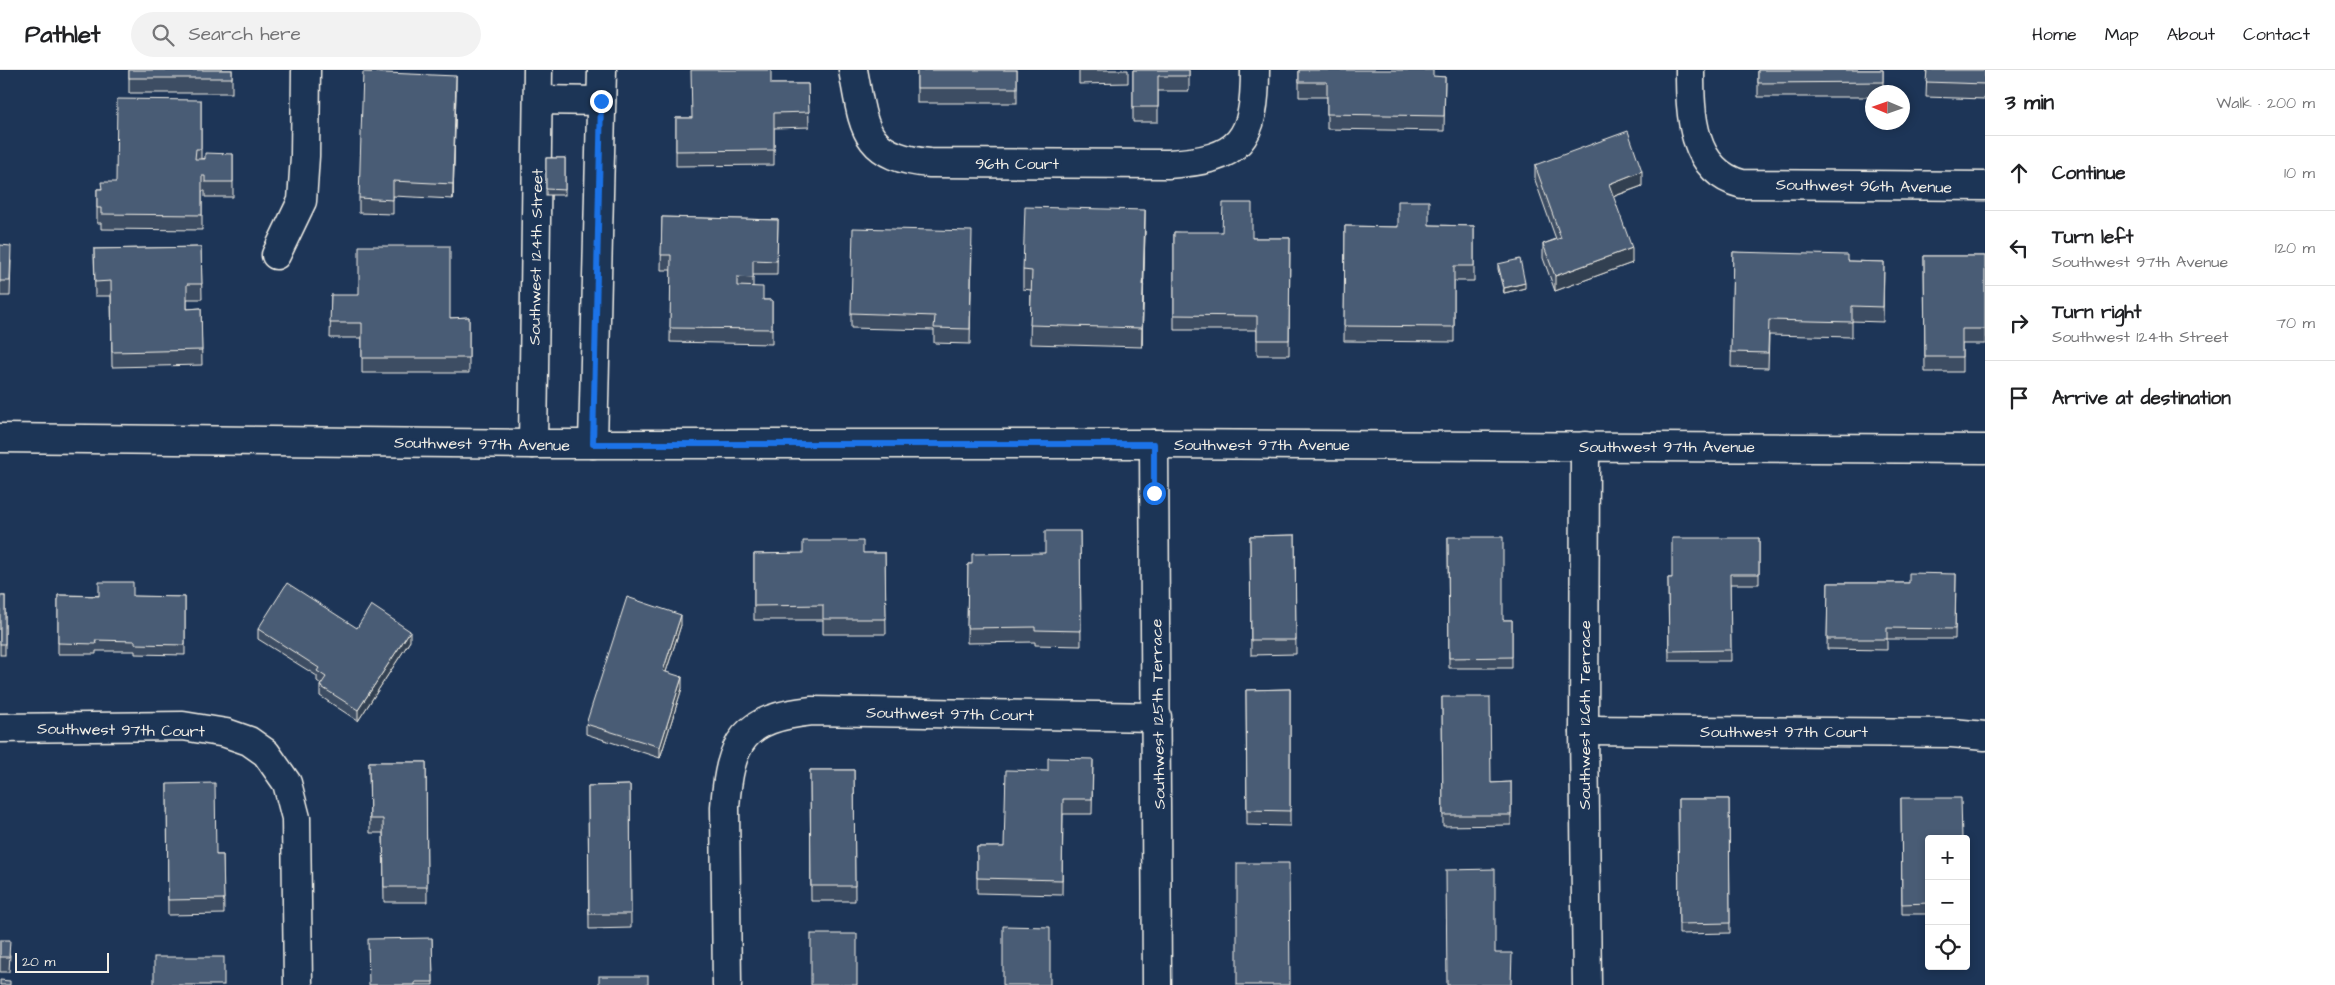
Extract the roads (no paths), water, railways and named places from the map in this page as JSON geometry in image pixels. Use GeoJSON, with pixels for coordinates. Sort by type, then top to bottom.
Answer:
{"type":"FeatureCollection","features":[{"type":"Feature","properties":{"kind":"street"},"geometry":{"type":"LineString","coordinates":[[276,255],[302,201],[305,156],[306,70]]}},
{"type":"Feature","properties":{"kind":"street","name":"Southwest 124th Street"},"geometry":{"type":"LineString","coordinates":[[532,444],[538,70]]}},
{"type":"Feature","properties":{"kind":"street"},"geometry":{"type":"LineString","coordinates":[[593,444],[602,70]]}},
{"type":"Feature","properties":{"kind":"street","name":"96th Court"},"geometry":{"type":"LineString","coordinates":[[853,70],[864,126],[872,140],[892,156],[907,161],[930,163],[1186,163],[1224,152],[1238,145],[1252,119],[1255,97],[1255,70]]}},
{"type":"Feature","properties":{"kind":"street","name":"Southwest 96th Avenue"},"geometry":{"type":"LineString","coordinates":[[1690,70],[1692,118],[1698,142],[1711,165],[1731,181],[1742,184],[1985,186]]}},
{"type":"Feature","properties":{"kind":"street"},"geometry":{"type":"LineString","coordinates":[[538,100],[601,101]]}},
{"type":"Feature","properties":{"kind":"street","name":"Southwest 97th Avenue"},"geometry":{"type":"LineString","coordinates":[[0,438],[532,444],[1154,444],[1985,449]]}},
{"type":"Feature","properties":{"kind":"street","name":"Southwest 125th Terrace"},"geometry":{"type":"LineString","coordinates":[[1154,444],[1157,985]]}},
{"type":"Feature","properties":{"kind":"street","name":"Southwest 126th Terrace"},"geometry":{"type":"LineString","coordinates":[[1585,446],[1584,730],[1586,985]]}},
{"type":"Feature","properties":{"kind":"street","name":"Southwest 97th Court"},"geometry":{"type":"LineString","coordinates":[[726,985],[726,790],[729,766],[740,740],[762,723],[778,716],[812,711],[1157,717]]}},
{"type":"Feature","properties":{"kind":"street","name":"Southwest 97th Court"},"geometry":{"type":"LineString","coordinates":[[0,728],[190,727],[216,730],[238,736],[266,753],[287,783],[296,818],[298,985]]}},
{"type":"Feature","properties":{"kind":"street","name":"Southwest 97th Court"},"geometry":{"type":"LineString","coordinates":[[1584,730],[1952,733],[1985,736]]}}]}
